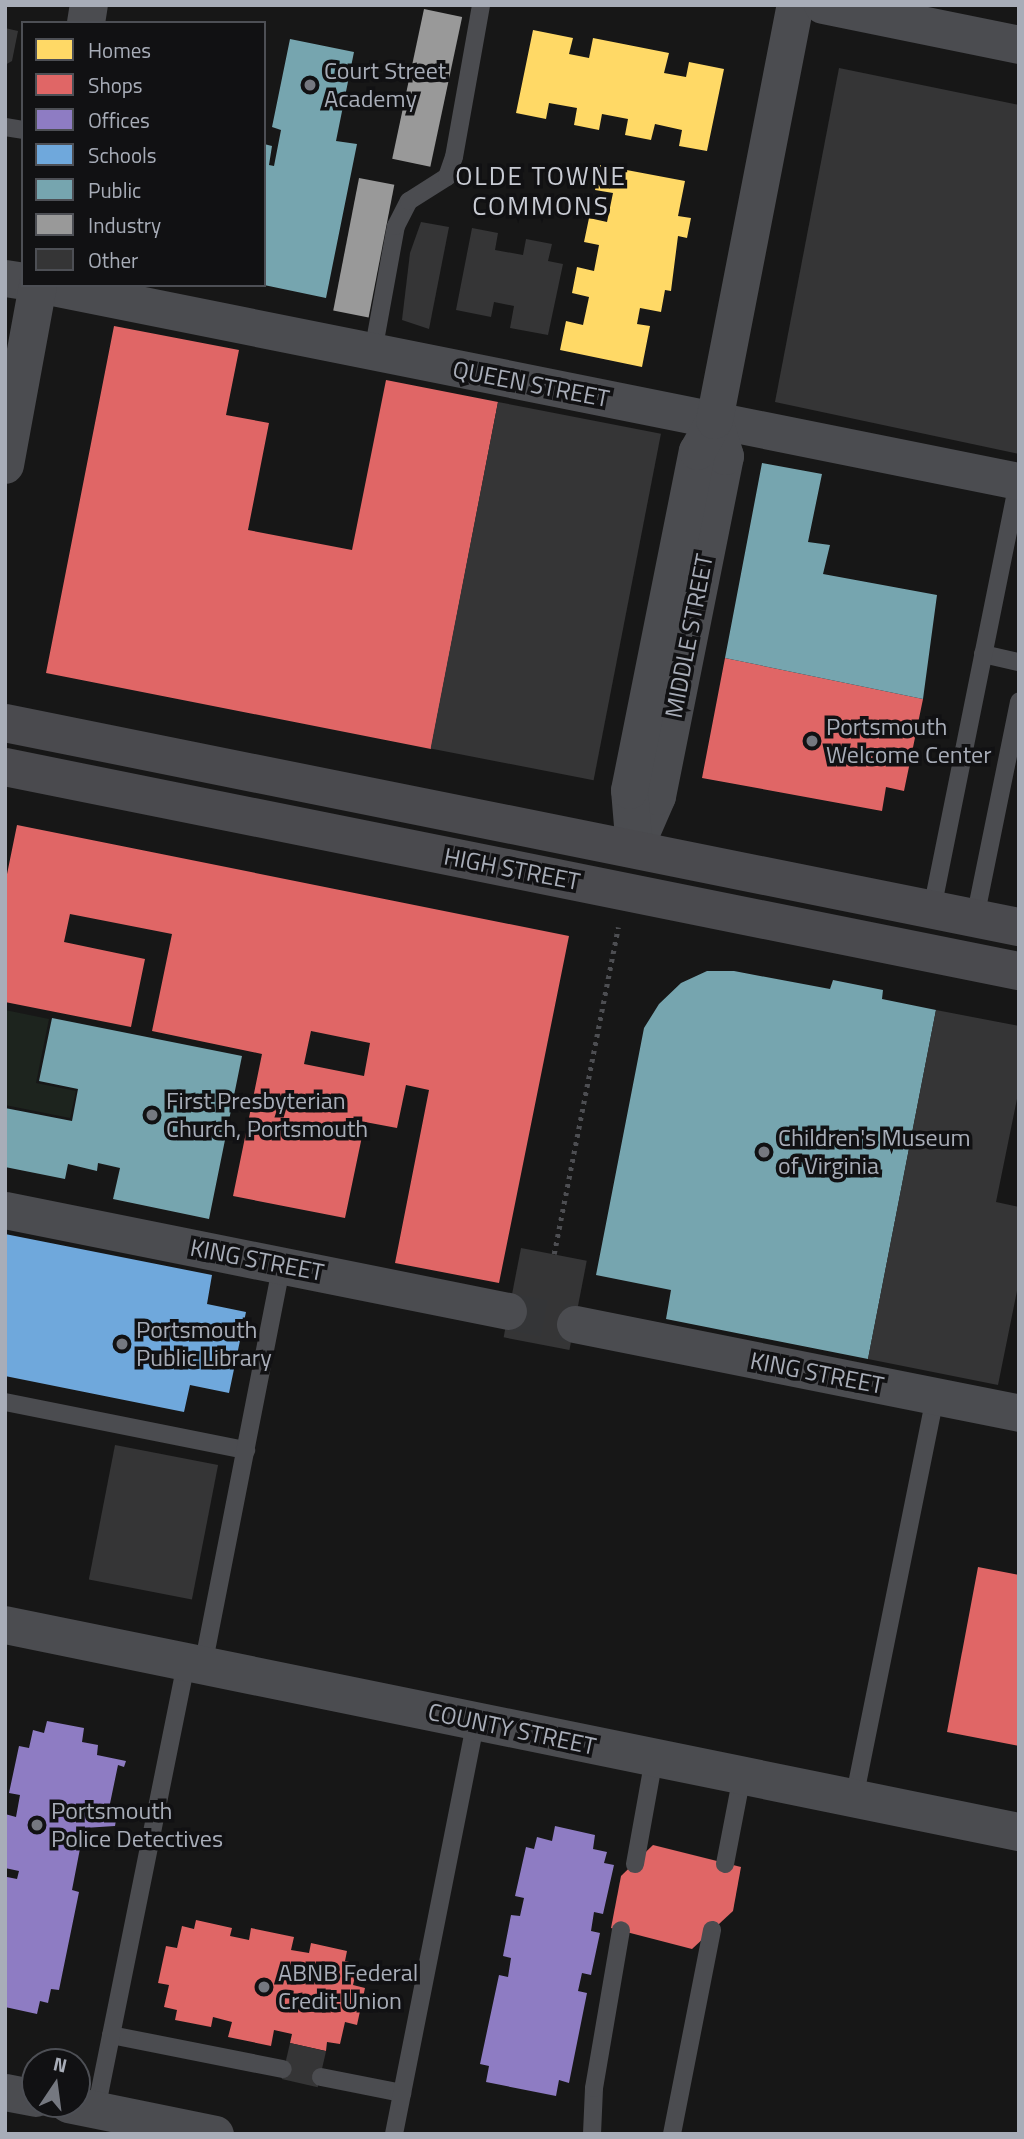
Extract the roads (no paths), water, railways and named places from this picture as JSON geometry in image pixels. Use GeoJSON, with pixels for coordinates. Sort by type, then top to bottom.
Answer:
{"type":"FeatureCollection","features":[{"type":"Feature","properties":{"kind":"main road","name":"HIGH STREET"},"geometry":{"type":"LineString","coordinates":[[5,723],[1019,927]]}},
{"type":"Feature","properties":{"kind":"main road","name":"HIGH STREET"},"geometry":{"type":"LineString","coordinates":[[5,767],[1019,971]]}},
{"type":"Feature","properties":{"kind":"street","name":"MIDDLE STREET"},"geometry":{"type":"LineString","coordinates":[[625,892],[634,849],[629,790],[697,451],[714,421],[795,5]]}},
{"type":"Feature","properties":{"kind":"street"},"geometry":{"type":"LineString","coordinates":[[823,5],[1019,45]]}},
{"type":"Feature","properties":{"kind":"street"},"geometry":{"type":"LineString","coordinates":[[5,465],[41,287]]}},
{"type":"Feature","properties":{"kind":"street","name":"QUEEN STREET"},"geometry":{"type":"LineString","coordinates":[[51,287],[1018,481]]}},
{"type":"Feature","properties":{"kind":"street","name":"KING STREET"},"geometry":{"type":"LineString","coordinates":[[5,1209],[508,1311]]}},
{"type":"Feature","properties":{"kind":"street","name":"KING STREET"},"geometry":{"type":"LineString","coordinates":[[575,1324],[1019,1413]]}},
{"type":"Feature","properties":{"kind":"street","name":"COUNTY STREET"},"geometry":{"type":"LineString","coordinates":[[5,1625],[1019,1832]]}},
{"type":"Feature","properties":{"kind":"street"},"geometry":{"type":"LineString","coordinates":[[91,2109],[215,2134]]}},
{"type":"Feature","properties":{"kind":"lane"},"geometry":{"type":"LineString","coordinates":[[373,352],[396,226],[409,201],[447,177],[454,157],[481,5]]}},
{"type":"Feature","properties":{"kind":"lane"},"geometry":{"type":"LineString","coordinates":[[932,909],[1018,481]]}},
{"type":"Feature","properties":{"kind":"lane"},"geometry":{"type":"LineString","coordinates":[[983,654],[1019,662]]}},
{"type":"Feature","properties":{"kind":"lane"},"geometry":{"type":"LineString","coordinates":[[975,918],[1019,701]]}},
{"type":"Feature","properties":{"kind":"lane"},"geometry":{"type":"LineString","coordinates":[[91,2085],[111,2035],[246,1450],[282,1265]]}},
{"type":"Feature","properties":{"kind":"lane"},"geometry":{"type":"LineString","coordinates":[[854,1799],[935,1396]]}},
{"type":"Feature","properties":{"kind":"lane"},"geometry":{"type":"LineString","coordinates":[[5,1402],[246,1450]]}},
{"type":"Feature","properties":{"kind":"lane"},"geometry":{"type":"LineString","coordinates":[[394,2134],[477,1721]]}},
{"type":"Feature","properties":{"kind":"lane"},"geometry":{"type":"LineString","coordinates":[[635,1864],[654,1758]]}},
{"type":"Feature","properties":{"kind":"lane"},"geometry":{"type":"LineString","coordinates":[[725,1864],[742,1776]]}},
{"type":"Feature","properties":{"kind":"lane"},"geometry":{"type":"LineString","coordinates":[[592,2134],[594,2088],[621,1930]]}},
{"type":"Feature","properties":{"kind":"lane"},"geometry":{"type":"LineString","coordinates":[[672,2134],[712,1930]]}},
{"type":"Feature","properties":{"kind":"lane"},"geometry":{"type":"LineString","coordinates":[[111,2035],[284,2069]]}},
{"type":"Feature","properties":{"kind":"lane"},"geometry":{"type":"LineString","coordinates":[[321,2077],[402,2093]]}},
{"type":"Feature","properties":{"kind":"tunnel"},"geometry":{"type":"LineString","coordinates":[[508,1311],[575,1324]]}},
{"type":"Feature","properties":{"kind":"place","name":"Court Street Academy"},"geometry":{"type":"Point","coordinates":[310,85]}},
{"type":"Feature","properties":{"kind":"place","name":"Portsmouth Welcome Center"},"geometry":{"type":"Point","coordinates":[812,741]}},
{"type":"Feature","properties":{"kind":"place","name":"First Presbyterian Church, Portsmouth"},"geometry":{"type":"Point","coordinates":[152,1115]}},
{"type":"Feature","properties":{"kind":"place","name":"Children's Museum of Virginia"},"geometry":{"type":"Point","coordinates":[764,1152]}},
{"type":"Feature","properties":{"kind":"place","name":"Portsmouth Public Library"},"geometry":{"type":"Point","coordinates":[122,1344]}},
{"type":"Feature","properties":{"kind":"place","name":"Portsmouth Police Detectives"},"geometry":{"type":"Point","coordinates":[37,1825]}},
{"type":"Feature","properties":{"kind":"place","name":"ABNB Federal Credit Union"},"geometry":{"type":"Point","coordinates":[264,1987]}},
{"type":"Feature","properties":{"kind":"district","name":"OLDE TOWNE COMMONS"},"geometry":{"type":"Point","coordinates":[541,191]}}]}
